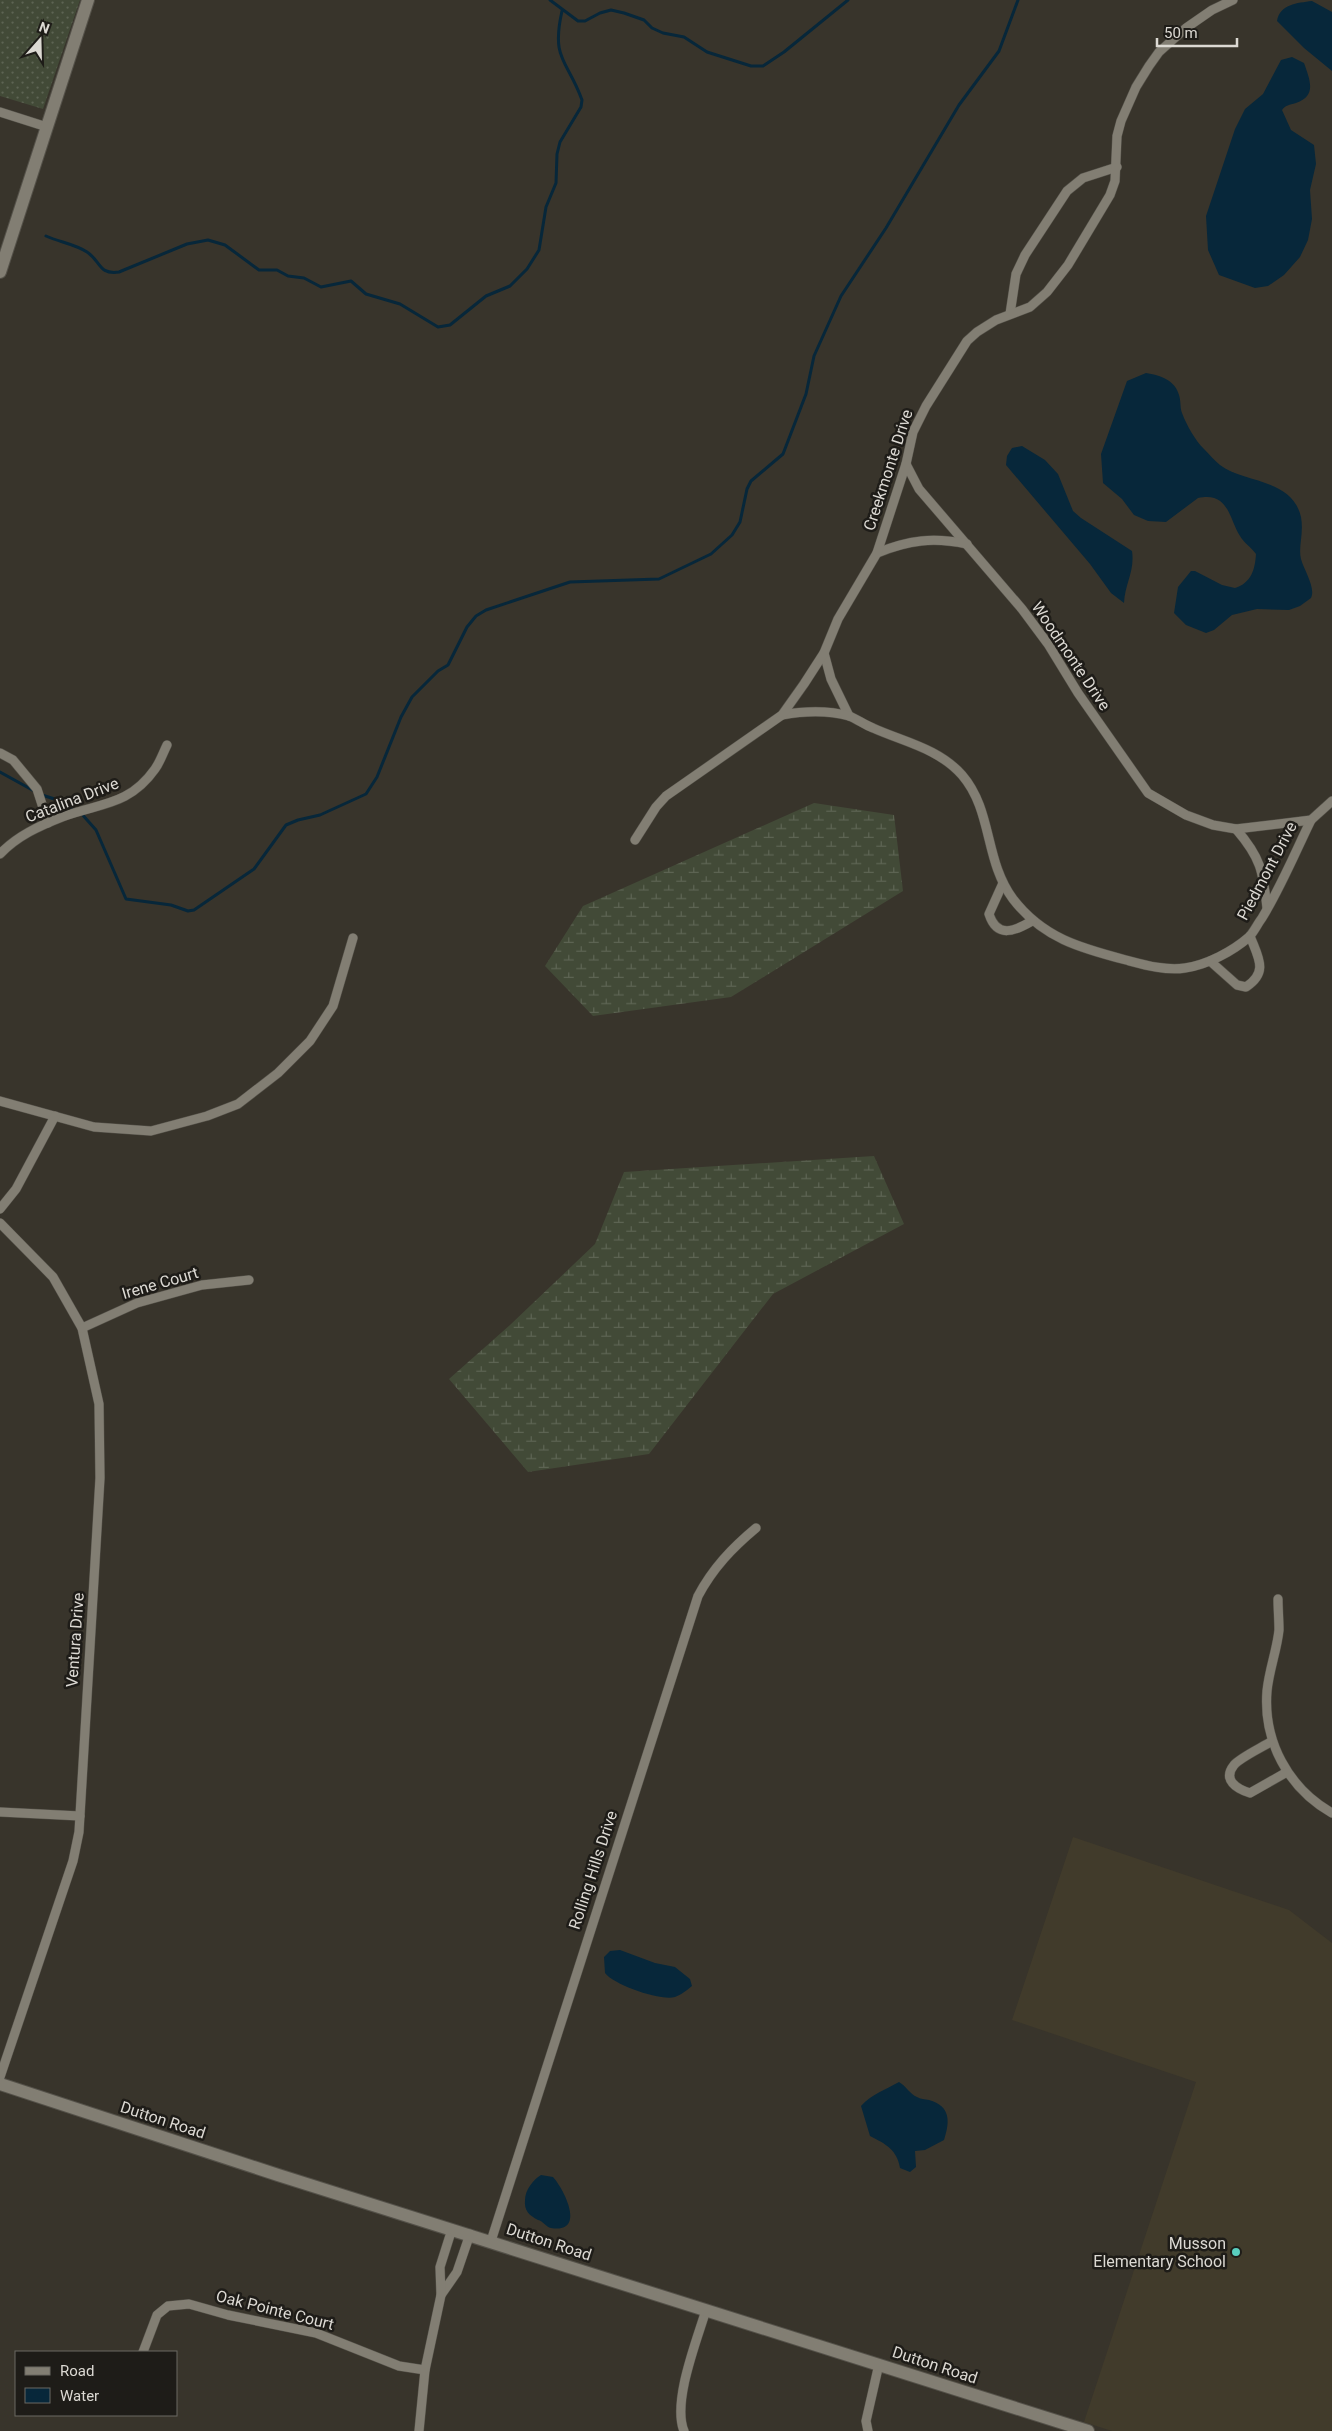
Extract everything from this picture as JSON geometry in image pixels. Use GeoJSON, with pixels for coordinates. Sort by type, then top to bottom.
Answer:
{"type":"FeatureCollection","features":[{"type":"Feature","properties":{"kind":"street"},"geometry":{"type":"LineString","coordinates":[[0,272],[88,0]]}},
{"type":"Feature","properties":{"kind":"street","name":"Creekmonte Drive"},"geometry":{"type":"LineString","coordinates":[[635,840],[656,807],[666,796],[782,714],[824,653],[838,619],[877,553],[906,464],[918,419],[967,341],[976,332],[1010,314],[1030,307],[1048,292],[1068,265],[1110,195],[1117,167],[1117,136],[1121,121],[1136,87],[1154,59],[1171,40],[1212,10],[1233,0]]}},
{"type":"Feature","properties":{"kind":"street"},"geometry":{"type":"LineString","coordinates":[[0,112],[47,127]]}},
{"type":"Feature","properties":{"kind":"street"},"geometry":{"type":"LineString","coordinates":[[1010,314],[1016,274],[1025,255],[1067,191],[1083,178],[1117,167]]}},
{"type":"Feature","properties":{"kind":"street","name":"Woodmonte Drive"},"geometry":{"type":"LineString","coordinates":[[906,464],[920,489],[1022,609],[1048,644],[1088,708],[1148,793],[1186,815],[1213,825],[1236,829],[1311,820]]}},
{"type":"Feature","properties":{"kind":"street","name":"Creekmonte Drive"},"geometry":{"type":"LineString","coordinates":[[877,553],[897,545],[918,540],[944,539],[967,544]]}},
{"type":"Feature","properties":{"kind":"street"},"geometry":{"type":"LineString","coordinates":[[824,653],[831,679],[849,716]]}},
{"type":"Feature","properties":{"kind":"street","name":"Piedmont Drive"},"geometry":{"type":"LineString","coordinates":[[782,714],[807,711],[849,716],[872,728],[922,746],[944,759],[962,775],[976,797],[987,827],[992,857],[1003,884],[1032,920],[1054,936],[1085,950],[1151,966],[1185,968],[1210,961],[1250,936],[1267,908],[1311,820]]}},
{"type":"Feature","properties":{"kind":"street","name":"Catalina Drive"},"geometry":{"type":"LineString","coordinates":[[0,854],[15,839],[48,823],[113,803],[133,792],[155,769],[167,745]]}},
{"type":"Feature","properties":{"kind":"street"},"geometry":{"type":"LineString","coordinates":[[0,753],[13,760],[37,789],[48,823]]}},
{"type":"Feature","properties":{"kind":"street"},"geometry":{"type":"LineString","coordinates":[[1311,820],[1332,801]]}},
{"type":"Feature","properties":{"kind":"street"},"geometry":{"type":"LineString","coordinates":[[1236,829],[1252,848],[1264,873],[1267,908]]}},
{"type":"Feature","properties":{"kind":"street"},"geometry":{"type":"LineString","coordinates":[[1003,884],[989,914],[992,924],[1001,930],[1011,931],[1018,930],[1032,920]]}},
{"type":"Feature","properties":{"kind":"street","name":"Piedmont Drive"},"geometry":{"type":"LineString","coordinates":[[1210,961],[1237,985],[1246,987],[1256,980],[1260,972],[1259,959],[1250,936]]}},
{"type":"Feature","properties":{"kind":"street"},"geometry":{"type":"LineString","coordinates":[[0,1101],[94,1127],[150,1131],[207,1116],[238,1104],[278,1074],[310,1041],[333,1006],[353,938]]}},
{"type":"Feature","properties":{"kind":"street"},"geometry":{"type":"LineString","coordinates":[[0,1209],[16,1189],[55,1116]]}},
{"type":"Feature","properties":{"kind":"street","name":"Ventura Drive"},"geometry":{"type":"LineString","coordinates":[[0,1223],[53,1277],[82,1328],[99,1404],[100,1478],[80,1816],[74,1861],[0,2077]]}},
{"type":"Feature","properties":{"kind":"street","name":"Irene Court"},"geometry":{"type":"LineString","coordinates":[[82,1328],[137,1303],[202,1285],[249,1280]]}},
{"type":"Feature","properties":{"kind":"street","name":"Rolling Hills Drive"},"geometry":{"type":"LineString","coordinates":[[491,2240],[698,1596],[710,1574],[732,1548],[756,1528]]}},
{"type":"Feature","properties":{"kind":"street"},"geometry":{"type":"LineString","coordinates":[[1278,1599],[1279,1630],[1267,1691],[1269,1732],[1287,1772],[1307,1795],[1332,1813]]}},
{"type":"Feature","properties":{"kind":"street"},"geometry":{"type":"LineString","coordinates":[[1272,1742],[1234,1764],[1230,1773],[1231,1780],[1237,1789],[1250,1792],[1287,1772]]}},
{"type":"Feature","properties":{"kind":"street"},"geometry":{"type":"LineString","coordinates":[[0,1812],[80,1816]]}},
{"type":"Feature","properties":{"kind":"street","name":"Dutton Road"},"geometry":{"type":"LineString","coordinates":[[0,2084],[269,2172],[491,2240],[1088,2431]]}},
{"type":"Feature","properties":{"kind":"street"},"geometry":{"type":"LineString","coordinates":[[419,2431],[425,2370],[441,2295],[440,2267],[452,2229]]}},
{"type":"Feature","properties":{"kind":"street"},"geometry":{"type":"LineString","coordinates":[[441,2295],[457,2272],[470,2234]]}},
{"type":"Feature","properties":{"kind":"street"},"geometry":{"type":"LineString","coordinates":[[440,2267],[457,2272]]}},
{"type":"Feature","properties":{"kind":"street","name":"Oak Pointe Court"},"geometry":{"type":"LineString","coordinates":[[143,2351],[157,2315],[168,2306],[189,2304],[228,2315],[316,2333],[399,2366],[425,2370]]}},
{"type":"Feature","properties":{"kind":"street"},"geometry":{"type":"LineString","coordinates":[[684,2431],[680,2423],[682,2399],[706,2310]]}},
{"type":"Feature","properties":{"kind":"street"},"geometry":{"type":"LineString","coordinates":[[868,2431],[866,2421],[879,2364]]}},
{"type":"Feature","properties":{"kind":"shaded area","name":"Musson Elementary School"},"geometry":{"type":"Polygon","coordinates":[[[1073,1837],[1289,1910],[1332,1943],[1332,2431],[1112,2431],[1084,2422],[1196,2082],[1012,2020],[1073,1837]]]}},
{"type":"Feature","properties":{"kind":"green space"},"geometry":{"type":"Polygon","coordinates":[[[0,0],[80,0],[43,109],[0,96],[0,0]]]}},
{"type":"Feature","properties":{"kind":"green space"},"geometry":{"type":"Polygon","coordinates":[[[814,803],[894,815],[903,891],[731,997],[593,1016],[545,966],[583,906],[814,803]]]}},
{"type":"Feature","properties":{"kind":"green space"},"geometry":{"type":"Polygon","coordinates":[[[874,1156],[904,1224],[773,1294],[649,1454],[528,1472],[449,1379],[510,1325],[595,1244],[624,1172],[874,1156]]]}},
{"type":"Feature","properties":{"kind":"water"},"geometry":{"type":"Polygon","coordinates":[[[1312,1],[1332,12],[1332,71],[1304,48],[1277,21],[1282,11],[1290,5],[1312,1]]]}},
{"type":"Feature","properties":{"kind":"water"},"geometry":{"type":"Polygon","coordinates":[[[1292,57],[1304,63],[1310,87],[1307,96],[1303,100],[1286,106],[1282,110],[1291,130],[1314,145],[1316,164],[1310,190],[1312,219],[1308,240],[1300,257],[1284,275],[1268,286],[1255,288],[1219,275],[1208,250],[1206,216],[1235,129],[1245,109],[1263,94],[1281,60],[1292,57]]]}},
{"type":"Feature","properties":{"kind":"water"},"geometry":{"type":"Polygon","coordinates":[[[1146,373],[1162,377],[1174,386],[1179,395],[1182,413],[1194,437],[1218,463],[1230,471],[1277,488],[1288,495],[1296,504],[1302,523],[1301,559],[1312,589],[1311,598],[1300,606],[1289,610],[1257,609],[1232,615],[1214,630],[1206,633],[1186,625],[1174,613],[1178,587],[1191,571],[1195,571],[1222,585],[1235,588],[1245,583],[1251,575],[1255,565],[1256,554],[1243,541],[1222,502],[1216,499],[1208,497],[1198,498],[1166,522],[1148,521],[1134,515],[1122,499],[1103,483],[1101,454],[1127,381],[1146,373]]]}},
{"type":"Feature","properties":{"kind":"water"},"geometry":{"type":"Polygon","coordinates":[[[1022,446],[1045,460],[1058,474],[1073,511],[1132,551],[1132,565],[1124,603],[1111,593],[1090,564],[1006,465],[1007,456],[1012,448],[1022,446]]]}},
{"type":"Feature","properties":{"kind":"water"},"geometry":{"type":"Polygon","coordinates":[[[620,1950],[655,1963],[675,1967],[690,1979],[692,1986],[675,1997],[668,1998],[627,1987],[610,1978],[605,1973],[604,1957],[610,1951],[620,1950]]]}},
{"type":"Feature","properties":{"kind":"water"},"geometry":{"type":"Polygon","coordinates":[[[899,2082],[915,2096],[941,2106],[945,2111],[948,2121],[944,2140],[925,2150],[915,2151],[916,2167],[910,2172],[900,2168],[899,2162],[890,2148],[870,2136],[861,2106],[874,2095],[899,2082]]]}},
{"type":"Feature","properties":{"kind":"water"},"geometry":{"type":"Polygon","coordinates":[[[541,2175],[553,2177],[567,2200],[570,2218],[568,2224],[562,2228],[549,2227],[526,2210],[526,2193],[532,2182],[541,2175]]]}},
{"type":"Feature","properties":{"kind":"waterway"},"geometry":{"type":"LineString","coordinates":[[550,0],[578,21],[585,21],[600,13],[611,10],[624,13],[644,20],[652,28],[663,33],[684,37],[707,52],[751,66],[763,66],[784,52],[848,0]]}},
{"type":"Feature","properties":{"kind":"waterway"},"geometry":{"type":"LineString","coordinates":[[80,812],[96,830],[126,899],[171,905],[188,911],[194,910],[254,869],[286,825],[320,815],[366,794],[377,777],[401,717],[412,697],[438,671],[448,665],[467,627],[476,616],[486,610],[570,582],[659,579],[711,554],[732,535],[740,522],[747,489],[751,481],[783,454],[806,394],[814,356],[841,296],[886,228],[959,105],[999,51],[1018,0]]}},
{"type":"Feature","properties":{"kind":"waterway"},"geometry":{"type":"LineString","coordinates":[[46,236],[82,249],[92,256],[103,269],[112,272],[119,272],[187,244],[208,240],[225,245],[259,270],[277,270],[288,276],[304,278],[321,287],[351,281],[366,294],[400,304],[438,327],[450,325],[486,296],[510,286],[527,269],[539,250],[546,207],[556,183],[557,154],[560,142],[581,107],[582,100],[562,59],[558,40],[562,11]]}},
{"type":"Feature","properties":{"kind":"waterway"},"geometry":{"type":"LineString","coordinates":[[0,772],[36,792]]}},
{"type":"Feature","properties":{"kind":"waterway"},"geometry":{"type":"LineString","coordinates":[[42,795],[67,803],[74,810]]}},
{"type":"Feature","properties":{"kind":"place","name":"Musson Elementary School"},"geometry":{"type":"Point","coordinates":[1236,2252]}}]}
